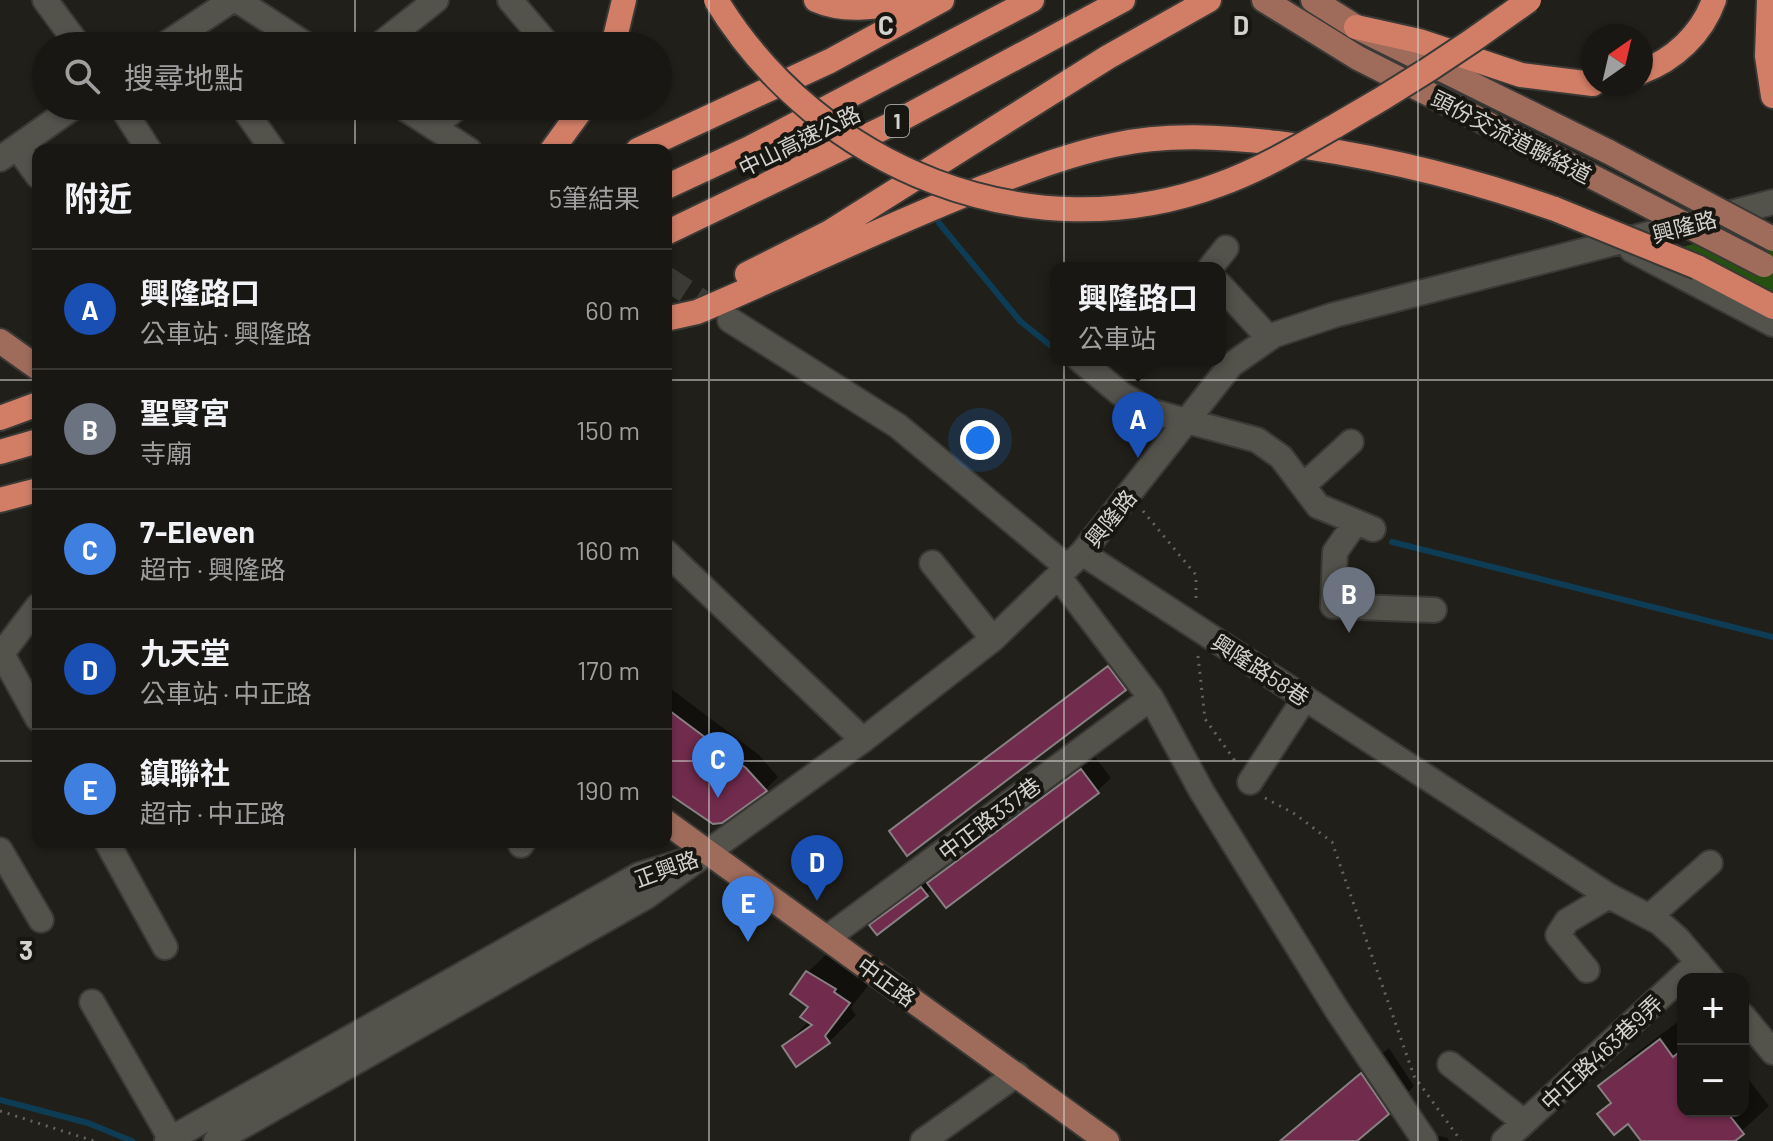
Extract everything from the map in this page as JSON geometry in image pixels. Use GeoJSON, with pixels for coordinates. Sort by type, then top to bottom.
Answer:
{"type":"FeatureCollection","features":[{"type":"Feature","properties":{"kind":"highway"},"geometry":{"type":"LineString","coordinates":[[616,32],[624,0]]}},
{"type":"Feature","properties":{"kind":"highway"},"geometry":{"type":"LineString","coordinates":[[716,0],[762,65],[833,128],[881,158],[961,192],[1012,204],[1100,209],[1181,197],[1220,185],[1293,150],[1412,82],[1529,0]]}},
{"type":"Feature","properties":{"kind":"highway"},"geometry":{"type":"LineString","coordinates":[[816,0],[854,8],[910,0]]}},
{"type":"Feature","properties":{"kind":"highway"},"geometry":{"type":"LineString","coordinates":[[651,144],[830,61],[942,0]]}},
{"type":"Feature","properties":{"kind":"highway","name":"中山高速公路"},"geometry":{"type":"LineString","coordinates":[[672,184],[750,148],[1032,0]]}},
{"type":"Feature","properties":{"kind":"highway","name":"中山高速公路"},"geometry":{"type":"LineString","coordinates":[[672,230],[896,122],[1123,0]]}},
{"type":"Feature","properties":{"kind":"highway"},"geometry":{"type":"LineString","coordinates":[[672,316],[689,301],[830,232],[1108,57],[1208,0]]}},
{"type":"Feature","properties":{"kind":"highway"},"geometry":{"type":"LineString","coordinates":[[1653,66],[1689,42],[1714,0]]}},
{"type":"Feature","properties":{"kind":"highway"},"geometry":{"type":"LineString","coordinates":[[1769,0],[1767,56],[1773,96]]}},
{"type":"Feature","properties":{"kind":"highway"},"geometry":{"type":"LineString","coordinates":[[1356,27],[1419,41],[1521,75],[1581,82]]}},
{"type":"Feature","properties":{"kind":"highway"},"geometry":{"type":"LineString","coordinates":[[556,144],[574,120]]}},
{"type":"Feature","properties":{"kind":"highway"},"geometry":{"type":"LineString","coordinates":[[672,318],[697,312],[938,205],[1037,167],[1116,144],[1178,138],[1239,139],[1342,151],[1495,187],[1697,267],[1773,307]]}},
{"type":"Feature","properties":{"kind":"highway"},"geometry":{"type":"LineString","coordinates":[[0,452],[32,443]]}},
{"type":"Feature","properties":{"kind":"highway"},"geometry":{"type":"LineString","coordinates":[[0,500],[32,492]]}},
{"type":"Feature","properties":{"kind":"main road","name":"頭份交流道聯絡道"},"geometry":{"type":"LineString","coordinates":[[1264,0],[1358,58],[1768,268]]}},
{"type":"Feature","properties":{"kind":"main road","name":"頭份交流道聯絡道"},"geometry":{"type":"LineString","coordinates":[[1313,0],[1356,27],[1609,152],[1773,239]]}},
{"type":"Feature","properties":{"kind":"main road"},"geometry":{"type":"LineString","coordinates":[[0,341],[32,358]]}},
{"type":"Feature","properties":{"kind":"main road","name":"中正路"},"geometry":{"type":"LineString","coordinates":[[672,826],[1107,1141]]}},
{"type":"Feature","properties":{"kind":"street"},"geometry":{"type":"LineString","coordinates":[[45,0],[69,32]]}},
{"type":"Feature","properties":{"kind":"street"},"geometry":{"type":"LineString","coordinates":[[200,32],[235,0],[286,32]]}},
{"type":"Feature","properties":{"kind":"street"},"geometry":{"type":"LineString","coordinates":[[396,32],[436,0]]}},
{"type":"Feature","properties":{"kind":"street"},"geometry":{"type":"LineString","coordinates":[[510,0],[534,32]]}},
{"type":"Feature","properties":{"kind":"street"},"geometry":{"type":"LineString","coordinates":[[32,171],[9,153],[55,120]]}},
{"type":"Feature","properties":{"kind":"street"},"geometry":{"type":"LineString","coordinates":[[130,120],[145,144]]}},
{"type":"Feature","properties":{"kind":"street"},"geometry":{"type":"LineString","coordinates":[[252,120],[269,144]]}},
{"type":"Feature","properties":{"kind":"street"},"geometry":{"type":"LineString","coordinates":[[422,120],[460,144]]}},
{"type":"Feature","properties":{"kind":"street"},"geometry":{"type":"LineString","coordinates":[[433,127],[442,120]]}},
{"type":"Feature","properties":{"kind":"street","name":"興隆路"},"geometry":{"type":"LineString","coordinates":[[709,852],[863,740],[993,639],[1069,565],[1231,365],[1269,338],[1334,315],[1773,202]]}},
{"type":"Feature","properties":{"kind":"street"},"geometry":{"type":"LineString","coordinates":[[1619,243],[1773,324]]}},
{"type":"Feature","properties":{"kind":"street"},"geometry":{"type":"LineString","coordinates":[[1215,262],[1226,248]]}},
{"type":"Feature","properties":{"kind":"street"},"geometry":{"type":"LineString","coordinates":[[1226,291],[1269,338]]}},
{"type":"Feature","properties":{"kind":"street"},"geometry":{"type":"LineString","coordinates":[[730,320],[898,426],[1069,565],[1151,698],[1202,792],[1337,1010],[1425,1141]]}},
{"type":"Feature","properties":{"kind":"street"},"geometry":{"type":"LineString","coordinates":[[1087,366],[1121,394],[1150,411],[1257,440],[1281,457],[1318,506],[1365,526],[1335,552],[1333,606],[1434,610]]}},
{"type":"Feature","properties":{"kind":"street"},"geometry":{"type":"LineString","coordinates":[[1303,486],[1351,442]]}},
{"type":"Feature","properties":{"kind":"street"},"geometry":{"type":"LineString","coordinates":[[672,558],[863,740]]}},
{"type":"Feature","properties":{"kind":"street"},"geometry":{"type":"LineString","coordinates":[[932,563],[993,639]]}},
{"type":"Feature","properties":{"kind":"street","name":"興隆路58巷"},"geometry":{"type":"LineString","coordinates":[[1069,565],[1195,627],[1609,896],[1649,917],[1678,939],[1705,971]]}},
{"type":"Feature","properties":{"kind":"street"},"geometry":{"type":"LineString","coordinates":[[32,614],[1,655],[32,709]]}},
{"type":"Feature","properties":{"kind":"street","name":"中正路337巷"},"geometry":{"type":"LineString","coordinates":[[827,938],[1151,698]]}},
{"type":"Feature","properties":{"kind":"street"},"geometry":{"type":"LineString","coordinates":[[1250,782],[1305,698]]}},
{"type":"Feature","properties":{"kind":"street"},"geometry":{"type":"LineString","coordinates":[[110,848],[165,947]]}},
{"type":"Feature","properties":{"kind":"street"},"geometry":{"type":"LineString","coordinates":[[0,850],[41,920]]}},
{"type":"Feature","properties":{"kind":"street","name":"正興路"},"geometry":{"type":"LineString","coordinates":[[170,1140],[639,875],[709,852]]}},
{"type":"Feature","properties":{"kind":"street","name":"正興路"},"geometry":{"type":"LineString","coordinates":[[216,1141],[647,896],[709,852]]}},
{"type":"Feature","properties":{"kind":"street"},"geometry":{"type":"LineString","coordinates":[[1649,917],[1710,863]]}},
{"type":"Feature","properties":{"kind":"street"},"geometry":{"type":"LineString","coordinates":[[1587,970],[1558,935],[1567,921],[1609,896]]}},
{"type":"Feature","properties":{"kind":"street","name":"中正路463巷9弄"},"geometry":{"type":"LineString","coordinates":[[1504,1141],[1705,971]]}},
{"type":"Feature","properties":{"kind":"street"},"geometry":{"type":"LineString","coordinates":[[92,1002],[170,1140]]}},
{"type":"Feature","properties":{"kind":"street"},"geometry":{"type":"LineString","coordinates":[[1749,1023],[1773,1052]]}},
{"type":"Feature","properties":{"kind":"street"},"geometry":{"type":"LineString","coordinates":[[1450,1064],[1524,1122]]}},
{"type":"Feature","properties":{"kind":"street"},"geometry":{"type":"LineString","coordinates":[[923,1141],[1017,1074]]}},
{"type":"Feature","properties":{"kind":"path"},"geometry":{"type":"LineString","coordinates":[[1128,494],[1196,575],[1195,627],[1205,719],[1256,793],[1295,814],[1332,842],[1414,1076],[1461,1141]]}},
{"type":"Feature","properties":{"kind":"path"},"geometry":{"type":"LineString","coordinates":[[0,1111],[94,1141]]}},
{"type":"Feature","properties":{"kind":"green space"},"geometry":{"type":"Polygon","coordinates":[[[1773,223],[1773,315],[1652,255],[1773,223]]]}},
{"type":"Feature","properties":{"kind":"building"},"geometry":{"type":"Polygon","coordinates":[[[1108,666],[1126,690],[907,856],[889,831],[1108,666]]]}},
{"type":"Feature","properties":{"kind":"building"},"geometry":{"type":"Polygon","coordinates":[[[672,712],[746,768],[767,791],[722,823],[713,824],[672,796],[672,712]]]}},
{"type":"Feature","properties":{"kind":"building"},"geometry":{"type":"Polygon","coordinates":[[[1081,769],[1099,793],[946,908],[927,883],[1081,769]]]}},
{"type":"Feature","properties":{"kind":"building"},"geometry":{"type":"Polygon","coordinates":[[[921,887],[928,896],[877,935],[869,925],[921,887]]]}},
{"type":"Feature","properties":{"kind":"building"},"geometry":{"type":"Polygon","coordinates":[[[806,971],[836,989],[834,992],[850,1003],[825,1036],[830,1043],[796,1067],[782,1046],[812,1025],[800,1017],[808,1007],[790,994],[806,971]]]}},
{"type":"Feature","properties":{"kind":"building"},"geometry":{"type":"Polygon","coordinates":[[[1660,1039],[1673,1057],[1677,1054],[1677,1117],[1731,1117],[1744,1134],[1735,1141],[1641,1141],[1628,1124],[1614,1135],[1597,1114],[1611,1103],[1598,1086],[1660,1039]]]}},
{"type":"Feature","properties":{"kind":"building"},"geometry":{"type":"Polygon","coordinates":[[[1361,1073],[1389,1114],[1357,1141],[1280,1141],[1361,1073]]]}},
{"type":"Feature","properties":{"kind":"waterway"},"geometry":{"type":"LineString","coordinates":[[939,223],[1020,321],[1050,345]]}},
{"type":"Feature","properties":{"kind":"waterway"},"geometry":{"type":"LineString","coordinates":[[1132,413],[1151,428]]}},
{"type":"Feature","properties":{"kind":"waterway"},"geometry":{"type":"LineString","coordinates":[[1392,542],[1773,637]]}},
{"type":"Feature","properties":{"kind":"waterway"},"geometry":{"type":"LineString","coordinates":[[0,1100],[88,1123],[132,1141]]}},
{"type":"Feature","properties":{"kind":"tunnel"},"geometry":{"type":"LineString","coordinates":[[672,282],[724,316]]}},
{"type":"Feature","properties":{"kind":"place","name":"興隆路口"},"geometry":{"type":"Point","coordinates":[1138,458]}},
{"type":"Feature","properties":{"kind":"place","name":"聖賢宮"},"geometry":{"type":"Point","coordinates":[1349,633]}},
{"type":"Feature","properties":{"kind":"place","name":"7-Eleven"},"geometry":{"type":"Point","coordinates":[718,798]}},
{"type":"Feature","properties":{"kind":"place","name":"九天堂"},"geometry":{"type":"Point","coordinates":[817,901]}},
{"type":"Feature","properties":{"kind":"place","name":"鎮聯社"},"geometry":{"type":"Point","coordinates":[748,942]}}]}
